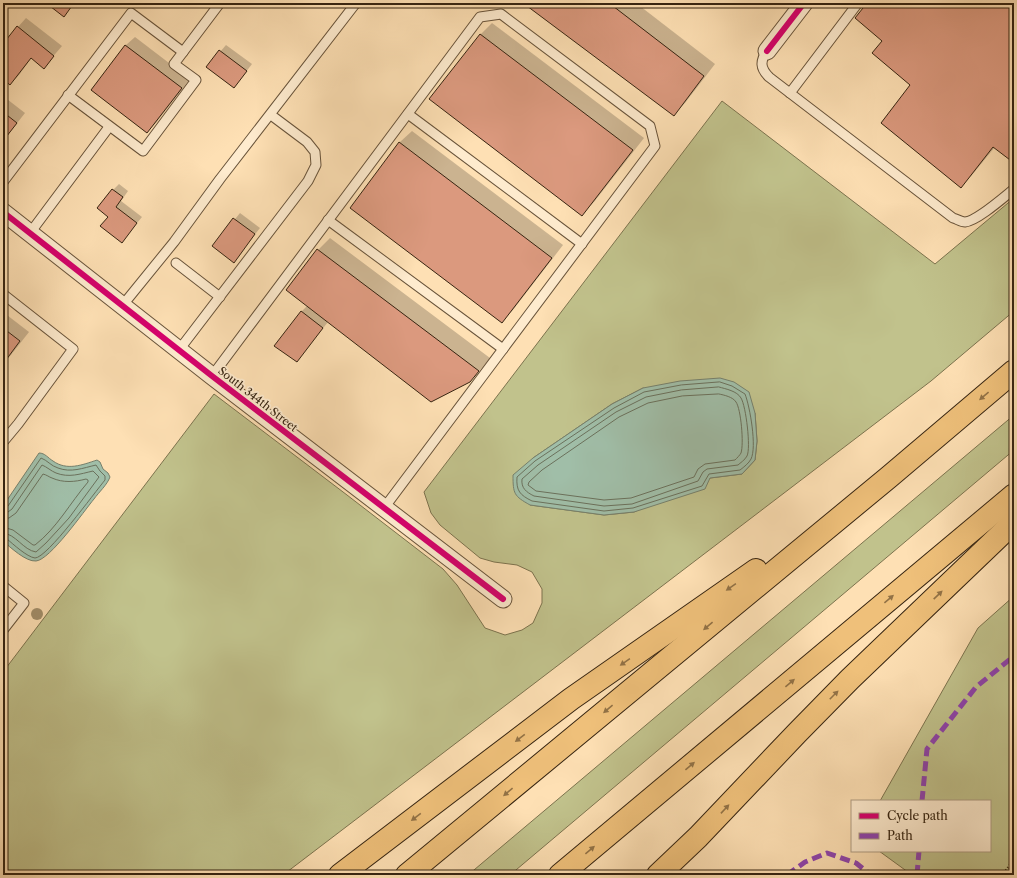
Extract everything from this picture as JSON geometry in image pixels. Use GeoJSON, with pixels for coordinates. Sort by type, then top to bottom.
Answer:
{"type":"FeatureCollection","features":[{"type":"Feature","properties":{"kind":"highway"},"geometry":{"type":"LineString","coordinates":[[407,875],[1014,371]]}},
{"type":"Feature","properties":{"kind":"highway"},"geometry":{"type":"LineString","coordinates":[[340,875],[571,699],[889,476]]}},
{"type":"Feature","properties":{"kind":"highway"},"geometry":{"type":"LineString","coordinates":[[560,875],[1014,495]]}},
{"type":"Feature","properties":{"kind":"highway"},"geometry":{"type":"LineString","coordinates":[[658,875],[698,837],[797,733],[850,680],[1014,522]]}},
{"type":"Feature","properties":{"kind":"highway"},"geometry":{"type":"LineString","coordinates":[[667,875],[698,837]]}},
{"type":"Feature","properties":{"kind":"street"},"geometry":{"type":"LineString","coordinates":[[767,51],[804,3]]}},
{"type":"Feature","properties":{"kind":"street","name":"South 344th Street"},"geometry":{"type":"LineString","coordinates":[[3,212],[212,376],[503,599]]}},
{"type":"Feature","properties":{"kind":"lane"},"geometry":{"type":"LineString","coordinates":[[68,95],[143,151],[196,80],[174,64],[220,3]]}},
{"type":"Feature","properties":{"kind":"lane"},"geometry":{"type":"LineString","coordinates":[[122,306],[174,242],[356,3]]}},
{"type":"Feature","properties":{"kind":"lane"},"geometry":{"type":"LineString","coordinates":[[790,93],[858,3]]}},
{"type":"Feature","properties":{"kind":"lane"},"geometry":{"type":"LineString","coordinates":[[3,182],[131,13],[183,52]]}},
{"type":"Feature","properties":{"kind":"lane"},"geometry":{"type":"LineString","coordinates":[[212,376],[480,17],[501,14],[650,126],[655,146],[384,508]]}},
{"type":"Feature","properties":{"kind":"lane"},"geometry":{"type":"LineString","coordinates":[[767,51],[762,60],[762,69],[768,77],[953,218],[960,221],[970,221],[999,201],[1014,188]]}},
{"type":"Feature","properties":{"kind":"lane"},"geometry":{"type":"LineString","coordinates":[[408,114],[582,244]]}},
{"type":"Feature","properties":{"kind":"lane"},"geometry":{"type":"LineString","coordinates":[[179,350],[308,181],[316,165],[315,152],[307,142],[271,115]]}},
{"type":"Feature","properties":{"kind":"lane"},"geometry":{"type":"LineString","coordinates":[[30,233],[109,127]]}},
{"type":"Feature","properties":{"kind":"lane"},"geometry":{"type":"LineString","coordinates":[[328,220],[503,349]]}},
{"type":"Feature","properties":{"kind":"lane"},"geometry":{"type":"LineString","coordinates":[[176,263],[220,297]]}},
{"type":"Feature","properties":{"kind":"lane"},"geometry":{"type":"LineString","coordinates":[[3,294],[73,349],[3,442]]}},
{"type":"Feature","properties":{"kind":"lane"},"geometry":{"type":"LineString","coordinates":[[3,586],[24,603],[3,630]]}},
{"type":"Feature","properties":{"kind":"path"},"geometry":{"type":"LineString","coordinates":[[1002,875],[1014,860]]}},
{"type":"Feature","properties":{"kind":"green space"},"geometry":{"type":"Polygon","coordinates":[[[722,101],[935,264],[1014,198],[1014,311],[931,381],[283,875],[3,875],[3,672],[214,394],[443,569],[457,585],[485,628],[505,635],[522,630],[533,623],[542,603],[542,589],[532,572],[517,565],[494,562],[480,558],[440,525],[431,513],[424,492],[722,101]],[[643,388],[612,404],[533,458],[530,505],[604,515],[634,512],[710,478],[742,474],[755,460],[757,441],[755,413],[643,388]]]}},
{"type":"Feature","properties":{"kind":"green space"},"geometry":{"type":"Polygon","coordinates":[[[1014,415],[1014,450],[510,875],[468,875],[1014,415]]]}},
{"type":"Feature","properties":{"kind":"green space"},"geometry":{"type":"Polygon","coordinates":[[[1014,596],[1014,875],[912,875],[880,852],[991,852],[991,800],[881,800],[978,628],[1014,596]]]}},
{"type":"Feature","properties":{"kind":"water"},"geometry":{"type":"Polygon","coordinates":[[[720,378],[734,382],[749,392],[755,413],[757,441],[755,460],[742,474],[710,478],[705,489],[634,512],[604,515],[530,505],[516,494],[513,486],[513,475],[533,458],[612,404],[643,388],[680,381],[720,378]]]}},
{"type":"Feature","properties":{"kind":"water"},"geometry":{"type":"Polygon","coordinates":[[[39,453],[64,466],[86,464],[97,460],[110,477],[105,486],[50,553],[42,559],[32,561],[23,557],[3,541],[3,506],[39,453]]]}},
{"type":"Feature","properties":{"kind":"building"},"geometry":{"type":"Polygon","coordinates":[[[46,3],[74,3],[64,17],[46,3]]]}},
{"type":"Feature","properties":{"kind":"building"},"geometry":{"type":"Polygon","coordinates":[[[523,3],[609,3],[704,76],[674,116],[523,3]]]}},
{"type":"Feature","properties":{"kind":"building"},"geometry":{"type":"Polygon","coordinates":[[[867,3],[1014,3],[1014,163],[993,147],[961,188],[881,123],[910,85],[872,53],[882,41],[855,18],[867,3]]]}},
{"type":"Feature","properties":{"kind":"building"},"geometry":{"type":"Polygon","coordinates":[[[17,26],[54,56],[44,69],[31,58],[10,85],[3,79],[3,44],[17,26]]]}},
{"type":"Feature","properties":{"kind":"building"},"geometry":{"type":"Polygon","coordinates":[[[480,34],[633,150],[582,216],[429,99],[480,34]]]}},
{"type":"Feature","properties":{"kind":"building"},"geometry":{"type":"Polygon","coordinates":[[[125,45],[182,88],[147,133],[91,90],[125,45]]]}},
{"type":"Feature","properties":{"kind":"building"},"geometry":{"type":"Polygon","coordinates":[[[219,50],[247,71],[234,88],[206,67],[219,50]]]}},
{"type":"Feature","properties":{"kind":"building"},"geometry":{"type":"Polygon","coordinates":[[[3,112],[17,123],[3,141],[3,112]]]}},
{"type":"Feature","properties":{"kind":"building"},"geometry":{"type":"Polygon","coordinates":[[[399,142],[552,258],[502,323],[350,208],[399,142]]]}},
{"type":"Feature","properties":{"kind":"building"},"geometry":{"type":"Polygon","coordinates":[[[112,189],[123,197],[116,207],[137,223],[122,243],[100,226],[108,217],[97,208],[112,189]]]}},
{"type":"Feature","properties":{"kind":"building"},"geometry":{"type":"Polygon","coordinates":[[[233,218],[255,234],[234,263],[212,246],[233,218]]]}},
{"type":"Feature","properties":{"kind":"building"},"geometry":{"type":"Polygon","coordinates":[[[317,249],[479,371],[470,382],[431,402],[286,290],[317,249]]]}},
{"type":"Feature","properties":{"kind":"building"},"geometry":{"type":"Polygon","coordinates":[[[301,311],[323,328],[297,362],[274,346],[301,311]]]}},
{"type":"Feature","properties":{"kind":"building"},"geometry":{"type":"Polygon","coordinates":[[[3,328],[20,341],[3,364],[3,328]]]}},
{"type":"Feature","properties":{"kind":"marked path"},"geometry":{"type":"LineString","coordinates":[[922,800],[927,749],[976,687],[1014,656]]}},
{"type":"Feature","properties":{"kind":"marked path"},"geometry":{"type":"LineString","coordinates":[[917,875],[919,852]]}},
{"type":"Feature","properties":{"kind":"marked path"},"geometry":{"type":"LineString","coordinates":[[787,875],[805,862],[827,853],[856,863],[871,875]]}},
{"type":"Feature","properties":{"kind":"cycle path"},"geometry":{"type":"LineString","coordinates":[[767,51],[804,3]]}},
{"type":"Feature","properties":{"kind":"cycle path"},"geometry":{"type":"LineString","coordinates":[[3,212],[212,376],[503,599]]}}]}
